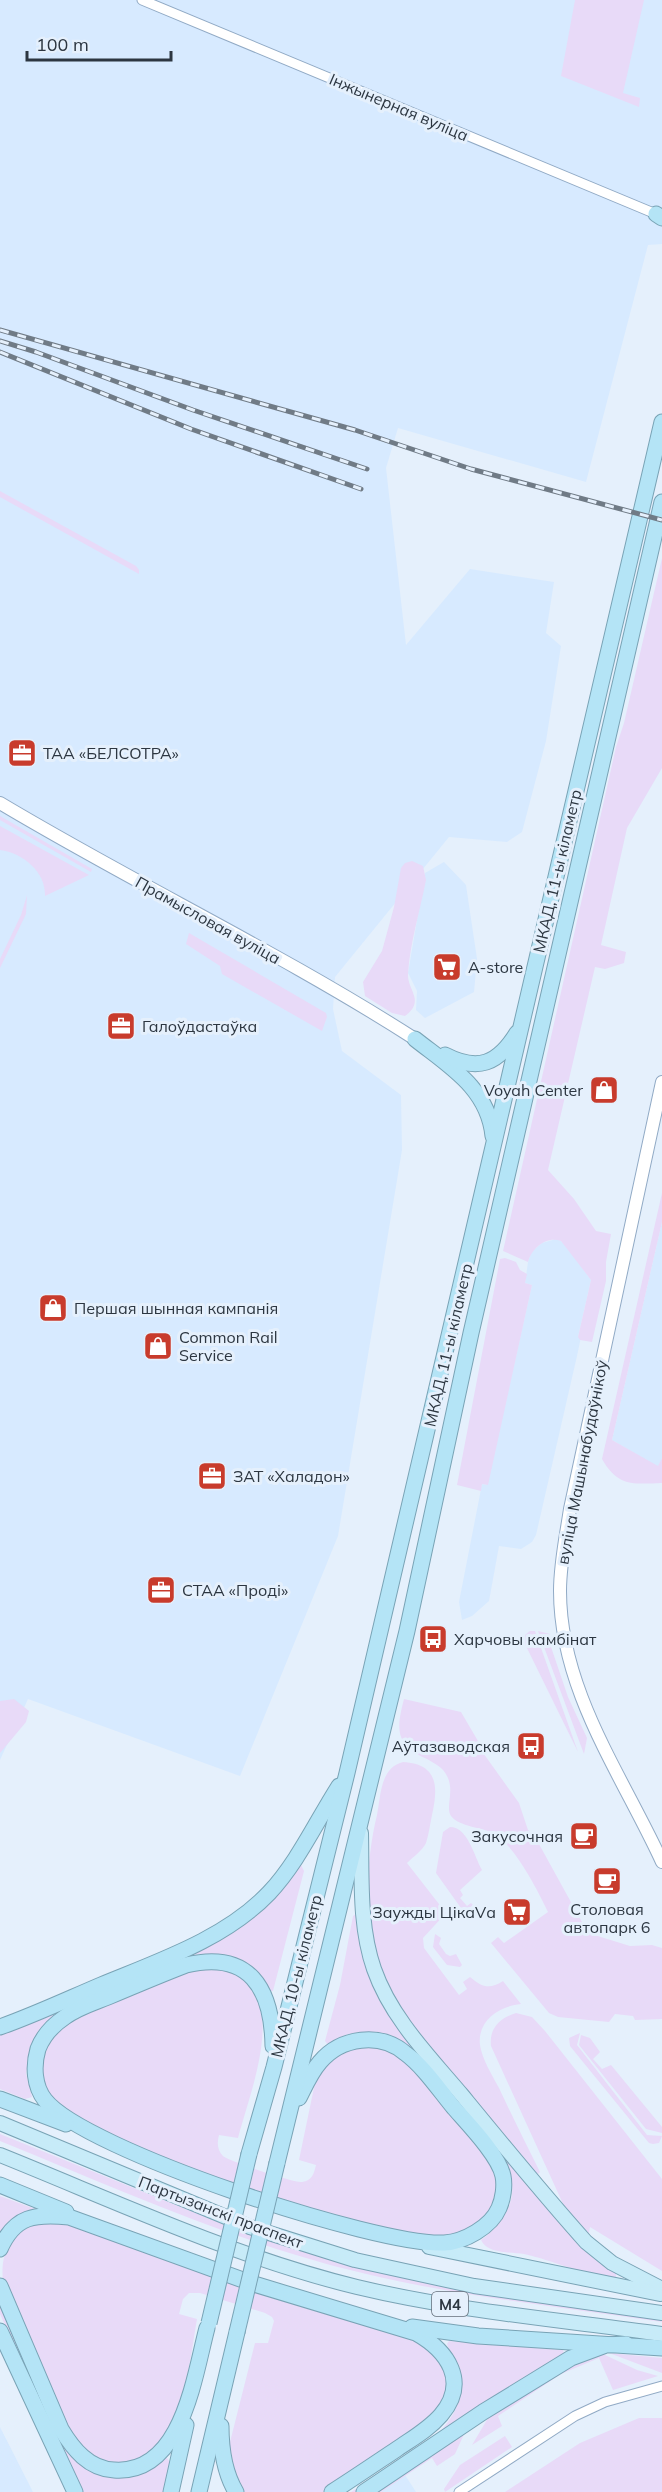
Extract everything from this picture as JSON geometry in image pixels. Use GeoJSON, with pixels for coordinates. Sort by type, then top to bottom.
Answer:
{"type":"FeatureCollection","features":[{"type":"Feature","properties":{"kind":"highway","name":"МКАД, 11-ы кіламетр"},"geometry":{"type":"LineString","coordinates":[[421,1460],[662,422]]}},
{"type":"Feature","properties":{"kind":"highway","name":"МКАД, 11-ы кіламетр"},"geometry":{"type":"LineString","coordinates":[[442,1463],[662,502]]}},
{"type":"Feature","properties":{"kind":"highway"},"geometry":{"type":"LineString","coordinates":[[415,1039],[456,1060],[468,1064],[479,1064],[492,1060],[504,1052],[522,1026]]}},
{"type":"Feature","properties":{"kind":"highway"},"geometry":{"type":"LineString","coordinates":[[415,1039],[463,1076],[476,1090],[491,1120],[494,1148]]}},
{"type":"Feature","properties":{"kind":"highway","name":"МКАД, 10-ы кіламетр"},"geometry":{"type":"LineString","coordinates":[[171,2492],[249,2154],[274,2067],[421,1460]]}},
{"type":"Feature","properties":{"kind":"highway","name":"МКАД, 10-ы кіламетр"},"geometry":{"type":"LineString","coordinates":[[199,2492],[360,1817],[408,1630],[442,1463]]}},
{"type":"Feature","properties":{"kind":"highway"},"geometry":{"type":"LineString","coordinates":[[0,2027],[173,1954],[205,1938],[249,1911],[283,1878],[346,1773]]}},
{"type":"Feature","properties":{"kind":"highway"},"geometry":{"type":"LineString","coordinates":[[103,2137],[77,2124],[46,2102],[40,2093],[35,2073],[34,2065],[39,2047],[51,2029],[67,2016],[164,1974],[186,1965],[211,1961],[239,1968],[252,1976],[266,1996],[270,2010],[273,2027],[274,2067]]}},
{"type":"Feature","properties":{"kind":"highway"},"geometry":{"type":"LineString","coordinates":[[0,2098],[103,2137],[218,2186],[380,2235],[444,2243],[472,2234],[487,2224],[500,2207],[504,2186],[499,2166],[483,2142],[406,2053],[395,2046],[371,2039],[346,2044],[321,2060],[303,2088],[286,2125]]}},
{"type":"Feature","properties":{"kind":"highway"},"geometry":{"type":"LineString","coordinates":[[0,2185],[133,2239]]}},
{"type":"Feature","properties":{"kind":"highway"},"geometry":{"type":"LineString","coordinates":[[0,2249],[15,2225],[24,2219],[44,2216],[79,2220],[254,2284],[416,2333],[429,2341],[444,2354],[452,2367],[454,2377],[451,2397],[443,2413],[427,2429],[332,2492]]}},
{"type":"Feature","properties":{"kind":"highway"},"geometry":{"type":"LineString","coordinates":[[0,2286],[61,2429],[82,2457],[96,2466],[109,2470],[121,2471],[142,2466],[160,2454],[174,2436],[208,2325]]}},
{"type":"Feature","properties":{"kind":"highway"},"geometry":{"type":"LineString","coordinates":[[380,2322],[478,2336],[662,2348]]}},
{"type":"Feature","properties":{"kind":"highway"},"geometry":{"type":"LineString","coordinates":[[0,2331],[75,2492]]}},
{"type":"Feature","properties":{"kind":"highway"},"geometry":{"type":"LineString","coordinates":[[364,2492],[483,2412],[571,2358],[606,2345],[626,2344]]}},
{"type":"Feature","properties":{"kind":"highway"},"geometry":{"type":"LineString","coordinates":[[222,2399],[221,2445],[226,2471],[236,2492]]}},
{"type":"Feature","properties":{"kind":"main road","name":"Прамысловая вуліца"},"geometry":{"type":"LineString","coordinates":[[0,803],[57,837],[251,943],[415,1039]]}},
{"type":"Feature","properties":{"kind":"main road","name":"вуліца Машынабудаўнікоў"},"geometry":{"type":"LineString","coordinates":[[662,1082],[570,1509],[560,1590],[566,1641],[582,1702],[662,1862]]}},
{"type":"Feature","properties":{"kind":"main road"},"geometry":{"type":"LineString","coordinates":[[360,1817],[362,1900],[369,1947],[379,1983],[393,2008],[420,2045],[586,2242],[612,2263],[662,2289]]}},
{"type":"Feature","properties":{"kind":"main road","name":"Партызанскі праспект"},"geometry":{"type":"LineString","coordinates":[[0,2123],[250,2227],[355,2260],[474,2286],[662,2313]]}},
{"type":"Feature","properties":{"kind":"main road","name":"Партызанскі праспект"},"geometry":{"type":"LineString","coordinates":[[0,2155],[244,2252],[356,2287],[410,2298],[662,2334]]}},
{"type":"Feature","properties":{"kind":"main road"},"geometry":{"type":"LineString","coordinates":[[380,2235],[469,2256],[662,2294]]}},
{"type":"Feature","properties":{"kind":"street","name":"Інжынерная вуліца"},"geometry":{"type":"LineString","coordinates":[[142,0],[660,216]]}},
{"type":"Feature","properties":{"kind":"street"},"geometry":{"type":"LineString","coordinates":[[459,2492],[575,2416],[605,2402],[662,2386]]}},
{"type":"Feature","properties":{"kind":"shaded area"},"geometry":{"type":"Polygon","coordinates":[[[0,0],[662,0],[662,244],[648,245],[586,482],[398,428],[386,468],[406,645],[470,569],[554,582],[546,633],[561,646],[546,741],[522,832],[507,842],[449,837],[335,977],[333,1009],[342,1051],[401,1095],[402,1150],[338,1536],[240,1776],[28,1699],[0,1760],[0,0]]]}},
{"type":"Feature","properties":{"kind":"shaded area"},"geometry":{"type":"Polygon","coordinates":[[[575,0],[644,0],[623,93],[640,98],[639,107],[561,76],[575,0]]]}},
{"type":"Feature","properties":{"kind":"shaded area"},"geometry":{"type":"Polygon","coordinates":[[[0,491],[136,566],[139,574],[0,497],[0,491]]]}},
{"type":"Feature","properties":{"kind":"shaded area"},"geometry":{"type":"Polygon","coordinates":[[[662,558],[662,768],[627,828],[601,945],[626,952],[624,963],[605,969],[595,967],[548,1170],[574,1199],[596,1231],[611,1234],[606,1262],[606,1281],[592,1342],[580,1340],[578,1337],[591,1280],[561,1241],[550,1240],[540,1244],[528,1262],[503,1251],[616,747],[624,723],[662,558]]]}},
{"type":"Feature","properties":{"kind":"shaded area"},"geometry":{"type":"Polygon","coordinates":[[[0,816],[92,869],[91,872],[0,820],[0,816]]]}},
{"type":"Feature","properties":{"kind":"shaded area"},"geometry":{"type":"Polygon","coordinates":[[[0,826],[89,875],[45,896],[42,879],[32,865],[17,855],[0,850],[0,826]]]}},
{"type":"Feature","properties":{"kind":"shaded area"},"geometry":{"type":"Polygon","coordinates":[[[412,861],[423,866],[426,880],[409,962],[408,980],[415,1000],[411,1011],[405,1016],[392,1013],[365,996],[363,982],[382,951],[394,907],[401,868],[405,863],[412,861]]]}},
{"type":"Feature","properties":{"kind":"shaded area"},"geometry":{"type":"Polygon","coordinates":[[[444,862],[466,885],[477,959],[474,992],[425,1018],[416,1010],[417,991],[408,973],[425,873],[444,862]]]}},
{"type":"Feature","properties":{"kind":"shaded area"},"geometry":{"type":"Polygon","coordinates":[[[27,895],[26,914],[0,968],[0,959],[21,915],[27,895]]]}},
{"type":"Feature","properties":{"kind":"shaded area"},"geometry":{"type":"Polygon","coordinates":[[[189,933],[326,1013],[327,1017],[322,1031],[222,974],[220,966],[186,944],[189,933]]]}},
{"type":"Feature","properties":{"kind":"shaded area"},"geometry":{"type":"Polygon","coordinates":[[[662,1193],[662,1222],[612,1440],[658,1466],[662,1458],[662,1483],[634,1483],[614,1475],[602,1459],[662,1193]]]}},
{"type":"Feature","properties":{"kind":"shaded area"},"geometry":{"type":"Polygon","coordinates":[[[662,1222],[662,1458],[658,1467],[612,1440],[662,1222]]]}},
{"type":"Feature","properties":{"kind":"shaded area"},"geometry":{"type":"Polygon","coordinates":[[[556,1239],[568,1248],[591,1280],[578,1337],[581,1337],[577,1356],[536,1535],[532,1542],[521,1549],[499,1546],[489,1601],[472,1616],[462,1620],[459,1602],[482,1484],[487,1485],[532,1285],[525,1283],[528,1262],[531,1252],[542,1243],[556,1239]]]}},
{"type":"Feature","properties":{"kind":"shaded area"},"geometry":{"type":"Polygon","coordinates":[[[505,1258],[516,1262],[520,1270],[527,1274],[525,1283],[532,1285],[488,1485],[482,1484],[481,1491],[457,1485],[500,1259],[505,1258]]]}},
{"type":"Feature","properties":{"kind":"shaded area"},"geometry":{"type":"Polygon","coordinates":[[[530,1631],[535,1631],[578,1752],[525,1644],[525,1635],[530,1631]]]}},
{"type":"Feature","properties":{"kind":"shaded area"},"geometry":{"type":"Polygon","coordinates":[[[538,1631],[550,1634],[550,1644],[568,1697],[587,1738],[584,1754],[538,1631]]]}},
{"type":"Feature","properties":{"kind":"shaded area"},"geometry":{"type":"Polygon","coordinates":[[[14,1699],[29,1711],[26,1722],[0,1753],[0,1701],[14,1699]]]}},
{"type":"Feature","properties":{"kind":"shaded area"},"geometry":{"type":"Polygon","coordinates":[[[404,1699],[461,1712],[478,1741],[476,1743],[519,1803],[528,1830],[534,1835],[588,1933],[630,1946],[652,1945],[662,1948],[662,2019],[635,2020],[633,2016],[615,2014],[609,2022],[558,2017],[549,2013],[491,1943],[498,1937],[504,1943],[548,1912],[525,1869],[501,1839],[493,1833],[455,1820],[451,1816],[449,1812],[450,1787],[445,1773],[409,1748],[400,1735],[404,1699]]]}},
{"type":"Feature","properties":{"kind":"shaded area"},"geometry":{"type":"Polygon","coordinates":[[[403,1762],[424,1767],[430,1773],[435,1787],[434,1805],[426,1843],[407,1863],[446,1913],[423,1938],[424,1948],[459,1995],[467,1989],[463,1982],[470,1977],[486,1986],[494,1986],[503,1981],[521,2004],[505,2008],[491,2016],[482,2028],[480,2045],[488,2067],[540,2172],[537,2175],[418,2036],[389,1990],[375,1956],[371,1940],[368,1904],[371,1848],[383,1783],[390,1770],[403,1762]]]}},
{"type":"Feature","properties":{"kind":"shaded area"},"geometry":{"type":"Polygon","coordinates":[[[450,1827],[456,1828],[466,1837],[482,1870],[460,1890],[463,1895],[460,1898],[467,1906],[471,1903],[473,1905],[468,1909],[461,1908],[436,1873],[443,1832],[450,1827]]]}},
{"type":"Feature","properties":{"kind":"shaded area"},"geometry":{"type":"Polygon","coordinates":[[[298,1865],[301,1865],[304,1871],[273,1991],[270,1991],[251,1967],[242,1961],[223,1954],[189,1956],[72,2007],[31,2051],[26,2073],[32,2097],[25,2099],[0,2089],[0,2035],[187,1953],[298,1865]]]}},
{"type":"Feature","properties":{"kind":"shaded area"},"geometry":{"type":"Polygon","coordinates":[[[356,1914],[359,1917],[360,1937],[368,1973],[395,2024],[419,2054],[616,2272],[616,2278],[594,2275],[524,2254],[494,2250],[484,2245],[481,2240],[499,2222],[510,2203],[512,2181],[502,2157],[388,2037],[373,2032],[357,2032],[328,2045],[325,2041],[340,1985],[353,1916],[356,1914]]]}},
{"type":"Feature","properties":{"kind":"shaded area"},"geometry":{"type":"Polygon","coordinates":[[[435,1934],[441,1938],[439,1944],[446,1954],[450,1956],[456,1954],[462,1965],[460,1967],[447,1965],[433,1947],[435,1934]]]}},
{"type":"Feature","properties":{"kind":"shaded area"},"geometry":{"type":"Polygon","coordinates":[[[223,1967],[251,1984],[259,2000],[262,2039],[249,2102],[238,2138],[219,2135],[218,2146],[223,2156],[248,2167],[287,2179],[302,2182],[308,2180],[316,2165],[299,2160],[317,2073],[338,2054],[360,2046],[385,2048],[405,2059],[489,2157],[498,2174],[497,2201],[480,2224],[449,2238],[397,2234],[225,2183],[77,2121],[43,2092],[39,2069],[48,2041],[75,2017],[183,1971],[223,1967]]]}},
{"type":"Feature","properties":{"kind":"shaded area"},"geometry":{"type":"Polygon","coordinates":[[[516,2013],[532,2017],[545,2031],[662,2179],[662,2271],[590,2227],[588,2237],[569,2217],[491,2046],[492,2034],[497,2025],[516,2013]]]}},
{"type":"Feature","properties":{"kind":"shaded area"},"geometry":{"type":"Polygon","coordinates":[[[580,2033],[577,2045],[647,2135],[662,2136],[659,2143],[649,2143],[570,2046],[569,2038],[580,2033]]]}},
{"type":"Feature","properties":{"kind":"shaded area"},"geometry":{"type":"Polygon","coordinates":[[[581,2035],[590,2038],[600,2052],[593,2059],[602,2069],[611,2065],[662,2127],[662,2133],[646,2129],[579,2045],[581,2035]]]}},
{"type":"Feature","properties":{"kind":"shaded area"},"geometry":{"type":"Polygon","coordinates":[[[0,2134],[213,2220],[286,2244],[662,2318],[662,2322],[478,2296],[341,2268],[258,2243],[147,2201],[0,2141],[0,2134]]]}},
{"type":"Feature","properties":{"kind":"shaded area"},"geometry":{"type":"Polygon","coordinates":[[[0,2196],[38,2210],[0,2236],[0,2196]]]}},
{"type":"Feature","properties":{"kind":"shaded area"},"geometry":{"type":"Polygon","coordinates":[[[42,2223],[62,2223],[89,2230],[254,2292],[308,2309],[409,2335],[427,2346],[444,2367],[448,2392],[435,2416],[327,2492],[241,2492],[232,2468],[230,2442],[255,2343],[268,2343],[274,2321],[265,2313],[200,2293],[189,2293],[183,2299],[179,2314],[197,2319],[186,2382],[171,2426],[160,2443],[144,2456],[125,2462],[101,2459],[82,2446],[71,2433],[3,2282],[3,2261],[10,2244],[22,2231],[42,2223]]]}},
{"type":"Feature","properties":{"kind":"shaded area"},"geometry":{"type":"Polygon","coordinates":[[[0,2305],[62,2440],[92,2469],[166,2457],[170,2462],[163,2492],[81,2492],[0,2314],[0,2305]]]}},
{"type":"Feature","properties":{"kind":"shaded area"},"geometry":{"type":"Polygon","coordinates":[[[449,2341],[563,2350],[564,2354],[357,2492],[351,2492],[438,2434],[448,2422],[455,2411],[460,2390],[447,2344],[449,2341]]]}},
{"type":"Feature","properties":{"kind":"shaded area"},"geometry":{"type":"Polygon","coordinates":[[[609,2353],[662,2358],[662,2373],[609,2353]]]}},
{"type":"Feature","properties":{"kind":"shaded area"},"geometry":{"type":"Polygon","coordinates":[[[603,2354],[637,2370],[658,2376],[613,2390],[599,2358],[561,2374],[498,2416],[502,2426],[472,2445],[494,2408],[576,2363],[603,2354]]]}},
{"type":"Feature","properties":{"kind":"shaded area"},"geometry":{"type":"Polygon","coordinates":[[[639,2418],[662,2418],[662,2492],[505,2492],[580,2443],[639,2418]]]}},
{"type":"Feature","properties":{"kind":"shaded area"},"geometry":{"type":"Polygon","coordinates":[[[0,2427],[33,2492],[0,2492],[0,2427]]]}},
{"type":"Feature","properties":{"kind":"shaded area"},"geometry":{"type":"Polygon","coordinates":[[[465,2432],[455,2454],[437,2466],[432,2458],[381,2492],[368,2492],[465,2432]]]}},
{"type":"Feature","properties":{"kind":"shaded area"},"geometry":{"type":"Polygon","coordinates":[[[505,2436],[512,2447],[445,2492],[444,2489],[460,2465],[505,2436]]]}},
{"type":"Feature","properties":{"kind":"shaded area"},"geometry":{"type":"Polygon","coordinates":[[[405,2475],[416,2492],[381,2492],[405,2475]]]}},
{"type":"Feature","properties":{"kind":"railway"},"geometry":{"type":"LineString","coordinates":[[0,330],[355,430],[471,469],[662,520]]}},
{"type":"Feature","properties":{"kind":"railway"},"geometry":{"type":"LineString","coordinates":[[0,341],[367,469]]}},
{"type":"Feature","properties":{"kind":"railway"},"geometry":{"type":"LineString","coordinates":[[0,352],[191,429],[361,489]]}},
{"type":"Feature","properties":{"kind":"place","name":"ТАА «БЕЛСОТРА»"},"geometry":{"type":"Point","coordinates":[22,753]}},
{"type":"Feature","properties":{"kind":"place","name":"А-store"},"geometry":{"type":"Point","coordinates":[447,967]}},
{"type":"Feature","properties":{"kind":"place","name":"Галоўдастаўка"},"geometry":{"type":"Point","coordinates":[121,1026]}},
{"type":"Feature","properties":{"kind":"place","name":"Voyah Center"},"geometry":{"type":"Point","coordinates":[604,1090]}},
{"type":"Feature","properties":{"kind":"place","name":"Першая шынная кампанія"},"geometry":{"type":"Point","coordinates":[53,1308]}},
{"type":"Feature","properties":{"kind":"place","name":"Common Rail Service"},"geometry":{"type":"Point","coordinates":[158,1346]}},
{"type":"Feature","properties":{"kind":"place","name":"ЗАТ «Халадон»"},"geometry":{"type":"Point","coordinates":[212,1476]}},
{"type":"Feature","properties":{"kind":"place","name":"СТАА «Проді»"},"geometry":{"type":"Point","coordinates":[161,1590]}},
{"type":"Feature","properties":{"kind":"place","name":"Харчовы камбінат"},"geometry":{"type":"Point","coordinates":[433,1639]}},
{"type":"Feature","properties":{"kind":"place","name":"Аўтазаводская"},"geometry":{"type":"Point","coordinates":[531,1746]}},
{"type":"Feature","properties":{"kind":"place","name":"Закусочная"},"geometry":{"type":"Point","coordinates":[584,1836]}},
{"type":"Feature","properties":{"kind":"place","name":"Столовая автопарк 6"},"geometry":{"type":"Point","coordinates":[607,1881]}},
{"type":"Feature","properties":{"kind":"place","name":"Заужды ЦікаVа"},"geometry":{"type":"Point","coordinates":[517,1912]}}]}
